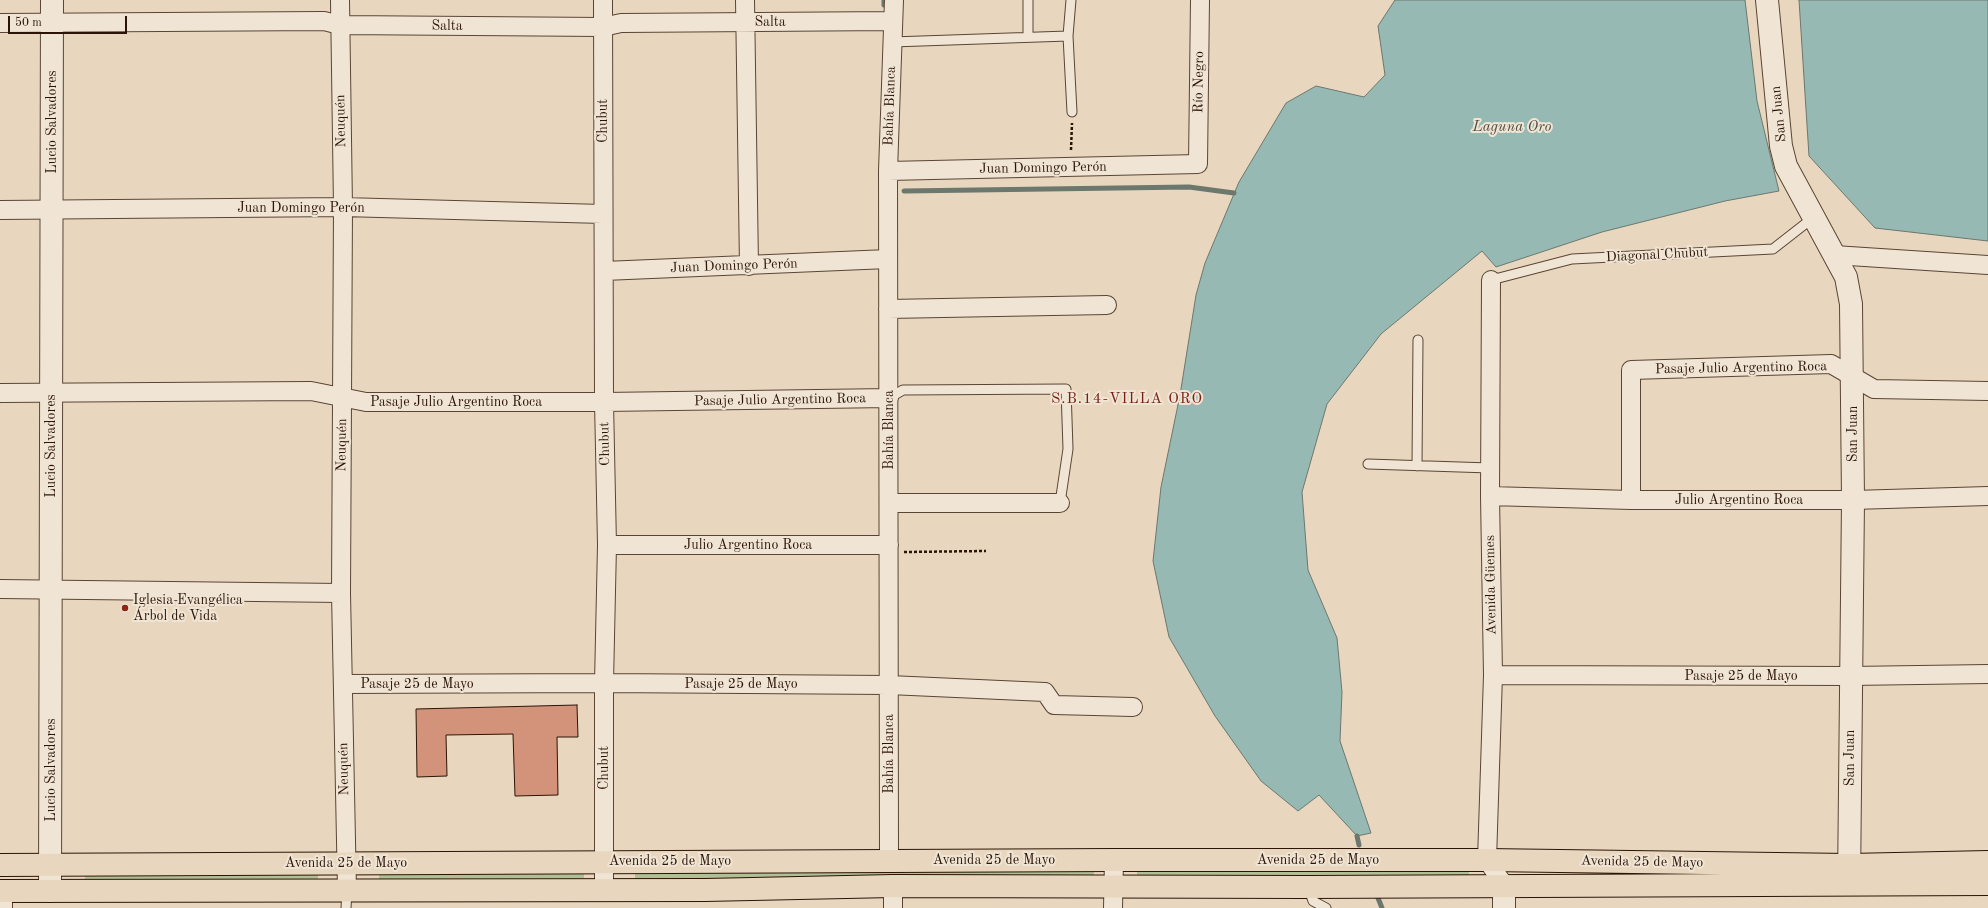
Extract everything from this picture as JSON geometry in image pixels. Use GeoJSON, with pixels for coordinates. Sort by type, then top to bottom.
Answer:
{"type":"FeatureCollection","features":[{"type":"Feature","properties":{"kind":"main road","name":"Avenida 25 de Mayo"},"geometry":{"type":"LineString","coordinates":[[0,865],[890,860],[1487,860],[1849,875],[1988,884]]}},
{"type":"Feature","properties":{"kind":"main road","name":"Avenida 25 de Mayo"},"geometry":{"type":"LineString","coordinates":[[1,893],[50,892],[346,899],[604,889],[705,890],[892,886],[1308,887],[1504,885],[1849,875],[1988,862]]}},
{"type":"Feature","properties":{"kind":"street","name":"Lucio Salvadores"},"geometry":{"type":"LineString","coordinates":[[50,892],[52,0]]}},
{"type":"Feature","properties":{"kind":"street","name":"Neuquén"},"geometry":{"type":"LineString","coordinates":[[340,0],[343,207],[341,593],[346,899]]}},
{"type":"Feature","properties":{"kind":"street","name":"Chubut"},"geometry":{"type":"LineString","coordinates":[[603,0],[604,402],[607,545],[604,683],[604,889]]}},
{"type":"Feature","properties":{"kind":"street"},"geometry":{"type":"LineString","coordinates":[[745,0],[749,266]]}},
{"type":"Feature","properties":{"kind":"street","name":"Bahía Blanca"},"geometry":{"type":"LineString","coordinates":[[890,860],[888,171],[894,0]]}},
{"type":"Feature","properties":{"kind":"street","name":"Río Negro"},"geometry":{"type":"LineString","coordinates":[[1198,164],[1200,0]]}},
{"type":"Feature","properties":{"kind":"street","name":"San Juan"},"geometry":{"type":"LineString","coordinates":[[1767,0],[1782,146],[1786,166],[1846,277],[1851,304],[1853,376],[1853,500],[1849,875]]}},
{"type":"Feature","properties":{"kind":"street","name":"Salta"},"geometry":{"type":"LineString","coordinates":[[0,23],[324,21],[340,25],[603,27],[621,23],[893,21]]}},
{"type":"Feature","properties":{"kind":"street","name":"Juan Domingo Perón"},"geometry":{"type":"LineString","coordinates":[[888,171],[1198,164]]}},
{"type":"Feature","properties":{"kind":"street","name":"Juan Domingo Perón"},"geometry":{"type":"LineString","coordinates":[[0,210],[343,207],[603,214]]}},
{"type":"Feature","properties":{"kind":"street"},"geometry":{"type":"LineString","coordinates":[[1834,255],[1988,266]]}},
{"type":"Feature","properties":{"kind":"street","name":"Juan Domingo Perón"},"geometry":{"type":"LineString","coordinates":[[604,271],[888,259]]}},
{"type":"Feature","properties":{"kind":"street","name":"Avenida Güemes"},"geometry":{"type":"LineString","coordinates":[[1487,860],[1493,675],[1490,496],[1491,280]]}},
{"type":"Feature","properties":{"kind":"street"},"geometry":{"type":"LineString","coordinates":[[888,309],[1107,305]]}},
{"type":"Feature","properties":{"kind":"street","name":"Pasaje Julio Argentino Roca"},"geometry":{"type":"LineString","coordinates":[[1631,500],[1631,370],[1831,364],[1874,389],[1988,391]]}},
{"type":"Feature","properties":{"kind":"street","name":"Pasaje Julio Argentino Roca"},"geometry":{"type":"LineString","coordinates":[[0,393],[52,394],[311,390],[366,402],[604,402],[889,398]]}},
{"type":"Feature","properties":{"kind":"street","name":"Julio Argentino Roca"},"geometry":{"type":"LineString","coordinates":[[1490,496],[1631,500],[1853,500],[1988,496]]}},
{"type":"Feature","properties":{"kind":"street"},"geometry":{"type":"LineString","coordinates":[[889,503],[1060,503]]}},
{"type":"Feature","properties":{"kind":"street","name":"Julio Argentino Roca"},"geometry":{"type":"LineString","coordinates":[[607,545],[889,545]]}},
{"type":"Feature","properties":{"kind":"street"},"geometry":{"type":"LineString","coordinates":[[0,589],[341,593]]}},
{"type":"Feature","properties":{"kind":"street","name":"Pasaje 25 de Mayo"},"geometry":{"type":"LineString","coordinates":[[1493,675],[1850,676],[1988,674]]}},
{"type":"Feature","properties":{"kind":"street","name":"Pasaje 25 de Mayo"},"geometry":{"type":"LineString","coordinates":[[343,684],[604,683],[889,685],[1045,692],[1054,705],[1133,707]]}},
{"type":"Feature","properties":{"kind":"street"},"geometry":{"type":"LineString","coordinates":[[1113,908],[1114,860]]}},
{"type":"Feature","properties":{"kind":"street"},"geometry":{"type":"LineString","coordinates":[[1487,860],[1504,885],[1504,908]]}},
{"type":"Feature","properties":{"kind":"street"},"geometry":{"type":"LineString","coordinates":[[892,886],[892,908]]}},
{"type":"Feature","properties":{"kind":"lane"},"geometry":{"type":"LineString","coordinates":[[1028,0],[1028,37]]}},
{"type":"Feature","properties":{"kind":"lane"},"geometry":{"type":"LineString","coordinates":[[1070,0],[1068,36],[1072,112]]}},
{"type":"Feature","properties":{"kind":"lane"},"geometry":{"type":"LineString","coordinates":[[892,42],[1068,36]]}},
{"type":"Feature","properties":{"kind":"lane","name":"Diagonal Chubut"},"geometry":{"type":"LineString","coordinates":[[1491,280],[1572,260],[1773,249],[1814,217]]}},
{"type":"Feature","properties":{"kind":"lane"},"geometry":{"type":"LineString","coordinates":[[1417,466],[1418,340]]}},
{"type":"Feature","properties":{"kind":"lane"},"geometry":{"type":"LineString","coordinates":[[889,398],[903,390],[1066,389],[1068,449],[1060,503]]}},
{"type":"Feature","properties":{"kind":"lane"},"geometry":{"type":"LineString","coordinates":[[1368,464],[1490,468]]}},
{"type":"Feature","properties":{"kind":"lane"},"geometry":{"type":"LineString","coordinates":[[1308,887],[1313,901],[1326,908]]}},
{"type":"Feature","properties":{"kind":"path"},"geometry":{"type":"LineString","coordinates":[[1071,168],[1072,112]]}},
{"type":"Feature","properties":{"kind":"path"},"geometry":{"type":"LineString","coordinates":[[889,545],[902,552],[986,551]]}},
{"type":"Feature","properties":{"kind":"green space"},"geometry":{"type":"Polygon","coordinates":[[[1469,866],[1469,875],[1137,876],[1137,867],[1469,866]]]}},
{"type":"Feature","properties":{"kind":"green space"},"geometry":{"type":"Polygon","coordinates":[[[584,869],[584,878],[379,879],[379,871],[584,869]]]}},
{"type":"Feature","properties":{"kind":"green space"},"geometry":{"type":"Polygon","coordinates":[[[1094,870],[1094,878],[635,880],[635,871],[1094,870]]]}},
{"type":"Feature","properties":{"kind":"green space"},"geometry":{"type":"Polygon","coordinates":[[[85,872],[318,873],[318,881],[85,881],[85,872]]]}},
{"type":"Feature","properties":{"kind":"water","name":"Laguna Oro"},"geometry":{"type":"Polygon","coordinates":[[[1395,0],[1745,0],[1757,101],[1779,191],[1725,201],[1602,232],[1496,267],[1482,251],[1381,334],[1327,404],[1302,492],[1308,570],[1337,638],[1342,692],[1340,741],[1371,833],[1357,836],[1319,795],[1298,811],[1261,781],[1215,716],[1169,637],[1153,561],[1161,487],[1180,395],[1196,295],[1205,263],[1239,182],[1286,103],[1316,86],[1364,97],[1385,75],[1378,26],[1395,0]]]}},
{"type":"Feature","properties":{"kind":"water"},"geometry":{"type":"Polygon","coordinates":[[[1799,0],[1988,0],[1988,241],[1875,228],[1809,156],[1799,0]]]}},
{"type":"Feature","properties":{"kind":"building"},"geometry":{"type":"Polygon","coordinates":[[[577,705],[578,737],[557,737],[558,795],[515,796],[513,734],[446,735],[447,776],[417,777],[416,709],[577,705]]]}},
{"type":"Feature","properties":{"kind":"waterway"},"geometry":{"type":"LineString","coordinates":[[884,0],[884,5]]}},
{"type":"Feature","properties":{"kind":"waterway"},"geometry":{"type":"LineString","coordinates":[[904,191],[1189,187],[1234,193]]}},
{"type":"Feature","properties":{"kind":"waterway"},"geometry":{"type":"LineString","coordinates":[[1357,836],[1359,845]]}},
{"type":"Feature","properties":{"kind":"waterway"},"geometry":{"type":"LineString","coordinates":[[1376,893],[1382,908]]}},
{"type":"Feature","properties":{"kind":"place","name":"Iglesia Evangélica Árbol de Vida"},"geometry":{"type":"Point","coordinates":[125,608]}},
{"type":"Feature","properties":{"kind":"district","name":"S.B.14-VILLA ORO"},"geometry":{"type":"Point","coordinates":[1127,399]}}]}
